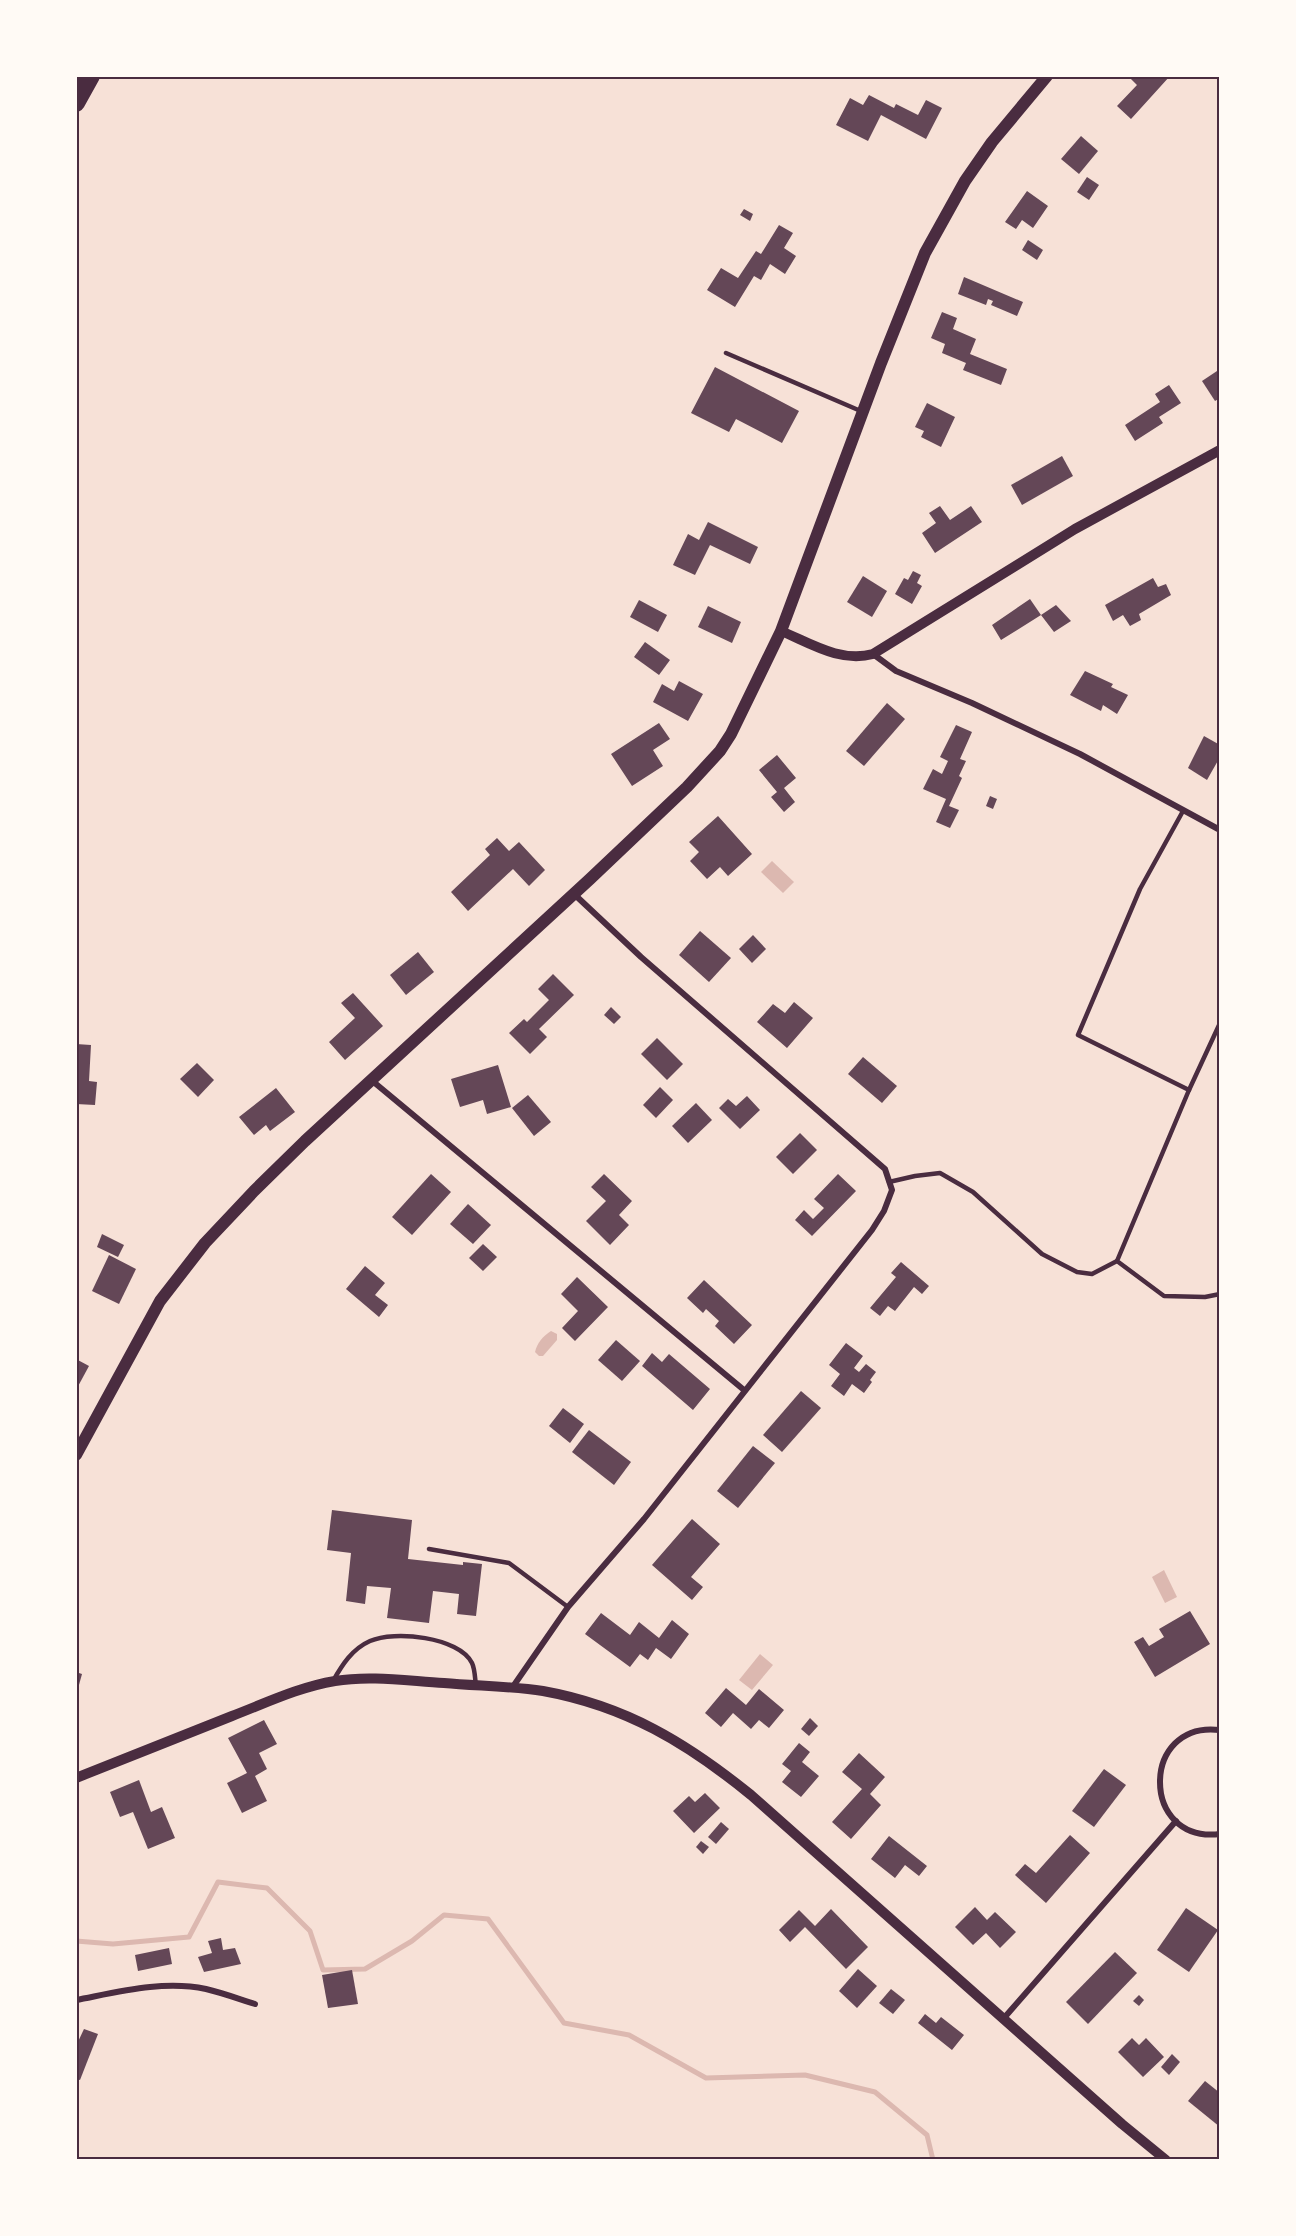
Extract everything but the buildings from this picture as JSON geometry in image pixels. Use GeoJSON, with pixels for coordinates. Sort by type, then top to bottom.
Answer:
{"type":"FeatureCollection","features":[{"type":"Feature","properties":{"kind":"highway"},"geometry":{"type":"LineString","coordinates":[[76,103],[91,76]]}},
{"type":"Feature","properties":{"kind":"main road"},"geometry":{"type":"LineString","coordinates":[[76,1455],[160,1301],[205,1243],[254,1191],[370,1079],[574,894],[687,787],[720,751],[731,734],[780,631],[925,253],[942,219],[992,142],[1047,76]]}},
{"type":"Feature","properties":{"kind":"street"},"geometry":{"type":"LineString","coordinates":[[780,631],[837,655],[860,658],[873,654],[1076,528],[1220,450]]}},
{"type":"Feature","properties":{"kind":"street"},"geometry":{"type":"LineString","coordinates":[[873,654],[897,670],[1080,754],[1220,830]]}},
{"type":"Feature","properties":{"kind":"street"},"geometry":{"type":"LineString","coordinates":[[512,1688],[568,1607],[644,1519],[872,1230],[884,1211],[892,1190],[885,1168],[854,1139],[641,957],[574,894]]}},
{"type":"Feature","properties":{"kind":"street"},"geometry":{"type":"LineString","coordinates":[[370,1079],[744,1390]]}},
{"type":"Feature","properties":{"kind":"street"},"geometry":{"type":"LineString","coordinates":[[76,1778],[294,1692],[332,1682],[380,1679],[512,1688],[543,1691],[605,1707],[645,1723],[682,1744],[751,1795],[1122,2124],[1166,2160]]}},
{"type":"Feature","properties":{"kind":"street"},"geometry":{"type":"LineString","coordinates":[[1220,1730],[1206,1729],[1187,1735],[1178,1741],[1166,1756],[1159,1775],[1159,1786],[1164,1805],[1176,1821],[1193,1832],[1220,1834]]}},
{"type":"Feature","properties":{"kind":"street"},"geometry":{"type":"LineString","coordinates":[[1004,2018],[1176,1821]]}},
{"type":"Feature","properties":{"kind":"street"},"geometry":{"type":"LineString","coordinates":[[76,2000],[138,1989],[177,1986],[206,1989],[255,2004]]}},
{"type":"Feature","properties":{"kind":"lane"},"geometry":{"type":"LineString","coordinates":[[726,353],[863,412]]}},
{"type":"Feature","properties":{"kind":"lane"},"geometry":{"type":"LineString","coordinates":[[1183,811],[1140,889],[1078,1035],[1189,1090]]}},
{"type":"Feature","properties":{"kind":"lane"},"geometry":{"type":"LineString","coordinates":[[889,1182],[940,1173],[973,1192],[1042,1254],[1077,1272],[1092,1274],[1117,1261],[1189,1090],[1220,1023]]}},
{"type":"Feature","properties":{"kind":"lane"},"geometry":{"type":"LineString","coordinates":[[1117,1261],[1164,1296],[1205,1297],[1220,1294]]}},
{"type":"Feature","properties":{"kind":"lane"},"geometry":{"type":"LineString","coordinates":[[429,1549],[509,1563],[568,1607]]}},
{"type":"Feature","properties":{"kind":"lane"},"geometry":{"type":"LineString","coordinates":[[332,1682],[347,1658],[370,1641],[407,1635],[432,1640],[461,1650],[472,1663],[476,1686]]}},
{"type":"Feature","properties":{"kind":"shaded area"},"geometry":{"type":"Polygon","coordinates":[[[772,861],[794,882],[783,893],[761,872],[772,861]]]}},
{"type":"Feature","properties":{"kind":"shaded area"},"geometry":{"type":"Polygon","coordinates":[[[551,1331],[557,1334],[557,1340],[543,1356],[539,1356],[535,1352],[537,1346],[551,1331]]]}},
{"type":"Feature","properties":{"kind":"shaded area"},"geometry":{"type":"Polygon","coordinates":[[[1164,1570],[1177,1597],[1165,1603],[1152,1577],[1164,1570]]]}},
{"type":"Feature","properties":{"kind":"shaded area"},"geometry":{"type":"Polygon","coordinates":[[[760,1654],[773,1665],[752,1690],[739,1680],[760,1654]]]}},
{"type":"Feature","properties":{"kind":"waterway"},"geometry":{"type":"LineString","coordinates":[[76,1941],[113,1944],[189,1937],[218,1882],[267,1888],[310,1931],[323,1970],[365,1969],[412,1941],[444,1915],[488,1919],[564,2023],[629,2035],[706,2078],[805,2075],[875,2092],[927,2135],[933,2160]]}}]}
